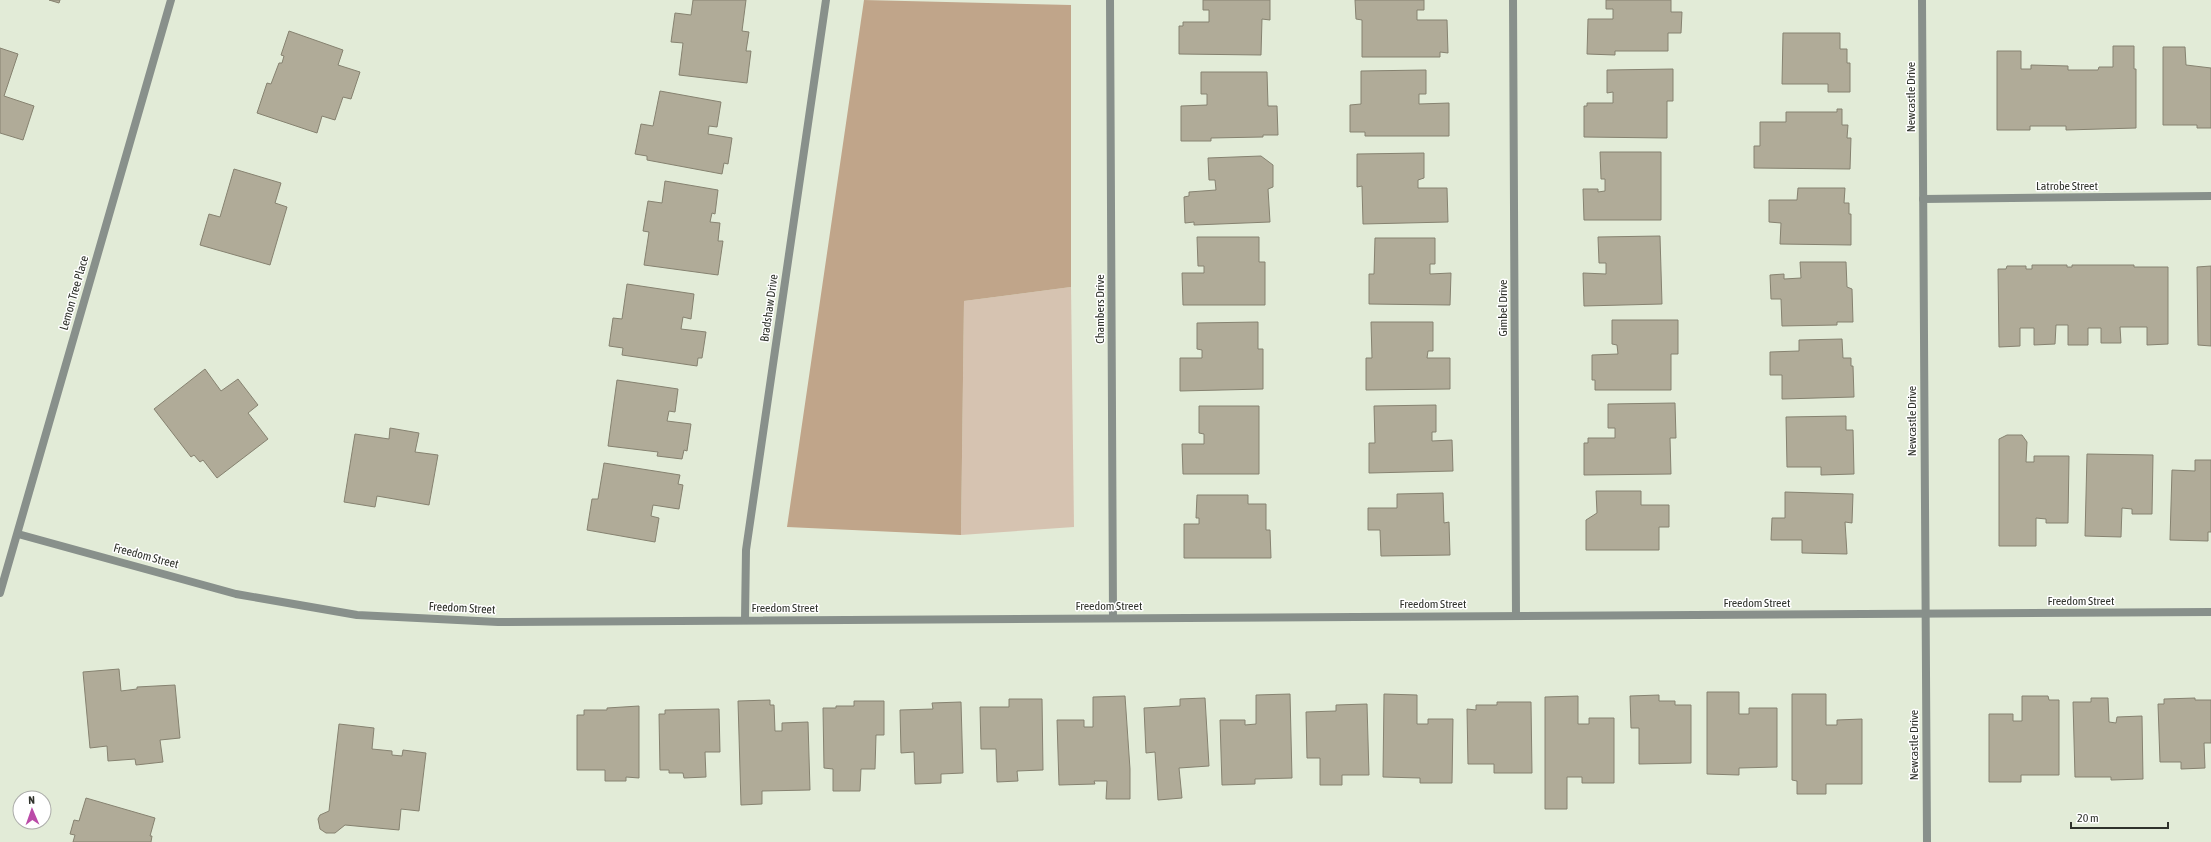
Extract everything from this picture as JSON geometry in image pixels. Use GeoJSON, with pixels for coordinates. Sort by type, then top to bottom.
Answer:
{"type":"FeatureCollection","features":[{"type":"Feature","properties":{"kind":"street","name":"Lemon Tree Place"},"geometry":{"type":"LineString","coordinates":[[0,593],[171,0]]}},
{"type":"Feature","properties":{"kind":"street","name":"Bradshaw Drive"},"geometry":{"type":"LineString","coordinates":[[745,620],[746,550],[826,0]]}},
{"type":"Feature","properties":{"kind":"street","name":"Chambers Drive"},"geometry":{"type":"LineString","coordinates":[[1110,0],[1113,618]]}},
{"type":"Feature","properties":{"kind":"street","name":"Gimbel Drive"},"geometry":{"type":"LineString","coordinates":[[1513,0],[1516,616]]}},
{"type":"Feature","properties":{"kind":"street","name":"Newcastle Drive"},"geometry":{"type":"LineString","coordinates":[[1922,0],[1927,842]]}},
{"type":"Feature","properties":{"kind":"street","name":"Latrobe Street"},"geometry":{"type":"LineString","coordinates":[[1923,199],[2211,196]]}},
{"type":"Feature","properties":{"kind":"street","name":"Freedom Street"},"geometry":{"type":"LineString","coordinates":[[18,534],[236,594],[357,615],[498,622],[2211,612]]}},
{"type":"Feature","properties":{"kind":"shaded area"},"geometry":{"type":"Polygon","coordinates":[[[864,0],[1071,5],[1071,287],[964,301],[961,535],[787,527],[864,0]]]}},
{"type":"Feature","properties":{"kind":"shaded area"},"geometry":{"type":"Polygon","coordinates":[[[1071,287],[1074,527],[961,535],[964,301],[1071,287]]]}},
{"type":"Feature","properties":{"kind":"building"},"geometry":{"type":"Polygon","coordinates":[[[49,0],[60,0],[59,3],[49,0]]]}},
{"type":"Feature","properties":{"kind":"building"},"geometry":{"type":"Polygon","coordinates":[[[693,0],[746,0],[742,31],[749,32],[746,51],[751,51],[747,83],[679,75],[683,43],[671,42],[675,13],[691,15],[693,0]]]}},
{"type":"Feature","properties":{"kind":"building"},"geometry":{"type":"Polygon","coordinates":[[[1203,0],[1270,0],[1270,20],[1262,19],[1261,55],[1179,54],[1179,26],[1183,26],[1183,22],[1209,22],[1209,10],[1203,10],[1203,0]]]}},
{"type":"Feature","properties":{"kind":"building"},"geometry":{"type":"Polygon","coordinates":[[[1355,0],[1424,0],[1424,10],[1417,10],[1417,20],[1447,20],[1448,53],[1440,52],[1440,57],[1362,57],[1362,20],[1356,19],[1355,0]]]}},
{"type":"Feature","properties":{"kind":"building"},"geometry":{"type":"Polygon","coordinates":[[[1606,0],[1671,0],[1671,12],[1682,12],[1681,33],[1668,33],[1668,51],[1615,51],[1615,55],[1587,54],[1588,19],[1613,19],[1613,9],[1606,9],[1606,0]]]}},
{"type":"Feature","properties":{"kind":"building"},"geometry":{"type":"Polygon","coordinates":[[[289,31],[343,50],[338,65],[360,72],[351,99],[343,97],[335,120],[322,116],[317,133],[257,113],[267,83],[271,84],[279,63],[282,63],[284,56],[281,55],[289,31]]]}},
{"type":"Feature","properties":{"kind":"building"},"geometry":{"type":"Polygon","coordinates":[[[1783,33],[1840,33],[1840,49],[1847,49],[1847,63],[1850,63],[1850,92],[1828,92],[1828,84],[1782,84],[1783,33]]]}},
{"type":"Feature","properties":{"kind":"building"},"geometry":{"type":"Polygon","coordinates":[[[2113,46],[2134,46],[2134,69],[2136,69],[2136,128],[2066,130],[2066,126],[2030,126],[2030,130],[1997,130],[1997,51],[2021,51],[2021,69],[2031,69],[2031,65],[2068,66],[2068,70],[2098,70],[2099,67],[2113,67],[2113,46]]]}},
{"type":"Feature","properties":{"kind":"building"},"geometry":{"type":"Polygon","coordinates":[[[2163,47],[2185,47],[2186,65],[2211,68],[2211,128],[2197,128],[2197,125],[2163,125],[2163,47]]]}},
{"type":"Feature","properties":{"kind":"building"},"geometry":{"type":"Polygon","coordinates":[[[0,48],[18,54],[4,96],[34,106],[23,140],[0,133],[0,48]]]}},
{"type":"Feature","properties":{"kind":"building"},"geometry":{"type":"Polygon","coordinates":[[[1673,69],[1673,101],[1667,101],[1667,138],[1584,137],[1584,106],[1587,106],[1587,103],[1613,103],[1613,92],[1607,93],[1607,70],[1673,69]]]}},
{"type":"Feature","properties":{"kind":"building"},"geometry":{"type":"Polygon","coordinates":[[[1426,70],[1426,94],[1419,94],[1419,104],[1449,103],[1449,136],[1365,136],[1365,132],[1350,132],[1350,105],[1361,104],[1361,71],[1426,70]]]}},
{"type":"Feature","properties":{"kind":"building"},"geometry":{"type":"Polygon","coordinates":[[[1201,72],[1267,72],[1268,106],[1277,106],[1278,135],[1263,135],[1263,137],[1211,138],[1211,141],[1181,141],[1181,106],[1207,105],[1207,94],[1201,94],[1201,72]]]}},
{"type":"Feature","properties":{"kind":"building"},"geometry":{"type":"Polygon","coordinates":[[[660,91],[721,102],[717,127],[709,126],[708,134],[732,138],[728,164],[724,163],[722,174],[647,160],[647,156],[635,154],[641,124],[653,126],[660,91]]]}},
{"type":"Feature","properties":{"kind":"building"},"geometry":{"type":"Polygon","coordinates":[[[1837,109],[1842,109],[1842,125],[1848,125],[1847,138],[1851,138],[1850,169],[1754,168],[1754,146],[1760,146],[1760,122],[1786,122],[1786,112],[1837,112],[1837,109]]]}},
{"type":"Feature","properties":{"kind":"building"},"geometry":{"type":"Polygon","coordinates":[[[1600,152],[1661,152],[1661,220],[1584,220],[1583,189],[1598,189],[1598,192],[1605,191],[1605,179],[1601,179],[1600,152]]]}},
{"type":"Feature","properties":{"kind":"building"},"geometry":{"type":"Polygon","coordinates":[[[1424,153],[1424,178],[1418,180],[1418,188],[1447,188],[1448,222],[1363,224],[1362,186],[1357,187],[1357,154],[1424,153]]]}},
{"type":"Feature","properties":{"kind":"building"},"geometry":{"type":"Polygon","coordinates":[[[1261,156],[1273,165],[1273,187],[1268,189],[1270,222],[1194,225],[1194,222],[1185,223],[1184,197],[1189,196],[1189,192],[1216,190],[1215,180],[1209,180],[1208,158],[1261,156]]]}},
{"type":"Feature","properties":{"kind":"building"},"geometry":{"type":"Polygon","coordinates":[[[234,169],[281,183],[275,203],[287,207],[270,265],[200,245],[209,214],[220,217],[234,169]]]}},
{"type":"Feature","properties":{"kind":"building"},"geometry":{"type":"Polygon","coordinates":[[[665,181],[718,190],[715,214],[712,213],[710,222],[720,223],[718,241],[723,241],[718,275],[644,265],[649,232],[643,231],[648,201],[662,203],[665,181]]]}},
{"type":"Feature","properties":{"kind":"building"},"geometry":{"type":"Polygon","coordinates":[[[1798,188],[1845,188],[1844,203],[1849,203],[1849,214],[1851,214],[1851,245],[1780,244],[1781,223],[1769,222],[1769,200],[1797,200],[1798,188]]]}},
{"type":"Feature","properties":{"kind":"building"},"geometry":{"type":"Polygon","coordinates":[[[1660,236],[1662,304],[1584,306],[1583,273],[1606,274],[1606,263],[1599,263],[1598,237],[1660,236]]]}},
{"type":"Feature","properties":{"kind":"building"},"geometry":{"type":"Polygon","coordinates":[[[1197,237],[1259,237],[1259,262],[1265,262],[1265,305],[1183,305],[1182,273],[1204,273],[1204,266],[1198,266],[1197,237]]]}},
{"type":"Feature","properties":{"kind":"building"},"geometry":{"type":"Polygon","coordinates":[[[1375,238],[1435,238],[1435,264],[1430,264],[1430,274],[1451,273],[1450,305],[1369,304],[1369,274],[1374,274],[1375,238]]]}},
{"type":"Feature","properties":{"kind":"building"},"geometry":{"type":"Polygon","coordinates":[[[1800,262],[1846,262],[1847,287],[1852,289],[1853,322],[1837,322],[1837,325],[1782,326],[1781,299],[1771,299],[1770,275],[1784,274],[1784,279],[1801,278],[1800,262]]]}},
{"type":"Feature","properties":{"kind":"building"},"geometry":{"type":"Polygon","coordinates":[[[2032,265],[2067,265],[2067,267],[2072,267],[2072,265],[2134,265],[2134,267],[2168,267],[2168,344],[2147,345],[2147,327],[2120,327],[2121,343],[2101,343],[2101,328],[2088,328],[2088,345],[2068,345],[2068,325],[2056,325],[2055,344],[2034,345],[2034,328],[2020,328],[2020,346],[1999,347],[1998,269],[2006,269],[2007,266],[2026,266],[2026,269],[2032,269],[2032,265]]]}},
{"type":"Feature","properties":{"kind":"building"},"geometry":{"type":"Polygon","coordinates":[[[2211,266],[2211,346],[2198,345],[2197,267],[2211,266]]]}},
{"type":"Feature","properties":{"kind":"building"},"geometry":{"type":"Polygon","coordinates":[[[627,284],[694,294],[691,319],[683,317],[681,329],[706,332],[702,358],[698,358],[697,366],[622,355],[623,348],[609,346],[613,318],[622,319],[627,284]]]}},
{"type":"Feature","properties":{"kind":"building"},"geometry":{"type":"Polygon","coordinates":[[[1612,320],[1678,320],[1678,354],[1671,354],[1671,390],[1595,390],[1595,380],[1592,380],[1592,355],[1618,354],[1617,345],[1612,344],[1612,320]]]}},
{"type":"Feature","properties":{"kind":"building"},"geometry":{"type":"Polygon","coordinates":[[[1258,322],[1258,349],[1263,349],[1263,389],[1180,391],[1180,358],[1202,358],[1202,350],[1197,349],[1197,323],[1258,322]]]}},
{"type":"Feature","properties":{"kind":"building"},"geometry":{"type":"Polygon","coordinates":[[[1371,322],[1433,322],[1433,351],[1428,351],[1427,358],[1450,358],[1450,389],[1366,390],[1366,358],[1372,358],[1371,322]]]}},
{"type":"Feature","properties":{"kind":"building"},"geometry":{"type":"Polygon","coordinates":[[[1842,339],[1843,358],[1851,358],[1851,366],[1853,366],[1854,397],[1782,399],[1782,375],[1770,375],[1770,352],[1799,351],[1799,340],[1842,339]]]}},
{"type":"Feature","properties":{"kind":"building"},"geometry":{"type":"Polygon","coordinates":[[[205,369],[221,391],[238,379],[258,405],[248,413],[268,439],[217,478],[203,460],[200,462],[194,455],[191,457],[154,409],[205,369]]]}},
{"type":"Feature","properties":{"kind":"building"},"geometry":{"type":"Polygon","coordinates":[[[617,380],[678,389],[675,412],[669,411],[667,421],[691,424],[687,451],[684,450],[682,459],[657,456],[658,452],[608,446],[617,380]]]}},
{"type":"Feature","properties":{"kind":"building"},"geometry":{"type":"Polygon","coordinates":[[[1675,403],[1676,438],[1670,438],[1671,474],[1584,475],[1584,443],[1588,443],[1588,438],[1615,438],[1615,428],[1608,428],[1608,404],[1675,403]]]}},
{"type":"Feature","properties":{"kind":"building"},"geometry":{"type":"Polygon","coordinates":[[[1436,405],[1436,432],[1432,432],[1432,441],[1452,440],[1453,471],[1369,473],[1369,443],[1375,443],[1374,406],[1436,405]]]}},
{"type":"Feature","properties":{"kind":"building"},"geometry":{"type":"Polygon","coordinates":[[[1199,406],[1259,406],[1259,474],[1183,474],[1182,444],[1204,444],[1204,434],[1199,433],[1199,406]]]}},
{"type":"Feature","properties":{"kind":"building"},"geometry":{"type":"Polygon","coordinates":[[[1846,416],[1846,430],[1853,430],[1854,474],[1821,475],[1821,467],[1787,467],[1786,417],[1846,416]]]}},
{"type":"Feature","properties":{"kind":"building"},"geometry":{"type":"Polygon","coordinates":[[[390,428],[419,433],[415,452],[438,455],[429,505],[377,496],[375,507],[344,502],[355,434],[389,439],[390,428]]]}},
{"type":"Feature","properties":{"kind":"building"},"geometry":{"type":"Polygon","coordinates":[[[2007,435],[2022,435],[2027,442],[2026,462],[2034,462],[2034,456],[2069,456],[2068,523],[2046,523],[2046,519],[2036,518],[2036,546],[1999,546],[1999,439],[2007,435]]]}},
{"type":"Feature","properties":{"kind":"building"},"geometry":{"type":"Polygon","coordinates":[[[2087,454],[2153,455],[2152,514],[2132,514],[2132,509],[2122,508],[2121,537],[2085,536],[2087,454]]]}},
{"type":"Feature","properties":{"kind":"building"},"geometry":{"type":"Polygon","coordinates":[[[2195,460],[2211,460],[2211,532],[2208,532],[2208,541],[2170,540],[2172,470],[2195,471],[2195,460]]]}},
{"type":"Feature","properties":{"kind":"building"},"geometry":{"type":"Polygon","coordinates":[[[604,463],[680,475],[678,484],[683,485],[679,509],[653,505],[651,516],[659,518],[655,542],[587,530],[592,499],[598,499],[604,463]]]}},
{"type":"Feature","properties":{"kind":"building"},"geometry":{"type":"Polygon","coordinates":[[[1596,491],[1641,491],[1641,505],[1669,505],[1669,527],[1659,527],[1659,550],[1586,550],[1586,520],[1597,513],[1596,491]]]}},
{"type":"Feature","properties":{"kind":"building"},"geometry":{"type":"Polygon","coordinates":[[[1785,492],[1853,494],[1852,523],[1845,522],[1847,554],[1802,553],[1802,540],[1771,540],[1772,518],[1785,518],[1785,492]]]}},
{"type":"Feature","properties":{"kind":"building"},"geometry":{"type":"Polygon","coordinates":[[[1443,493],[1444,523],[1449,522],[1450,555],[1381,556],[1380,530],[1368,530],[1368,508],[1397,508],[1397,494],[1443,493]]]}},
{"type":"Feature","properties":{"kind":"building"},"geometry":{"type":"Polygon","coordinates":[[[1197,495],[1248,495],[1248,504],[1266,504],[1266,530],[1270,530],[1271,558],[1184,558],[1184,524],[1199,524],[1199,518],[1196,518],[1197,495]]]}},
{"type":"Feature","properties":{"kind":"building"},"geometry":{"type":"Polygon","coordinates":[[[119,669],[121,691],[137,689],[137,687],[175,685],[180,738],[160,740],[163,762],[136,765],[135,759],[108,761],[107,746],[90,748],[83,672],[119,669]]]}},
{"type":"Feature","properties":{"kind":"building"},"geometry":{"type":"Polygon","coordinates":[[[1707,692],[1739,692],[1739,714],[1749,714],[1749,708],[1777,708],[1777,767],[1739,768],[1739,775],[1707,774],[1707,692]]]}},
{"type":"Feature","properties":{"kind":"building"},"geometry":{"type":"Polygon","coordinates":[[[1290,694],[1292,778],[1255,779],[1255,784],[1222,785],[1220,720],[1245,720],[1245,725],[1256,724],[1256,695],[1290,694]]]}},
{"type":"Feature","properties":{"kind":"building"},"geometry":{"type":"Polygon","coordinates":[[[1384,694],[1417,695],[1417,724],[1428,724],[1428,719],[1453,719],[1452,783],[1420,783],[1420,778],[1383,777],[1384,694]]]}},
{"type":"Feature","properties":{"kind":"building"},"geometry":{"type":"Polygon","coordinates":[[[1792,694],[1826,694],[1826,725],[1837,725],[1837,720],[1862,719],[1862,784],[1826,784],[1826,794],[1797,794],[1797,781],[1792,780],[1792,694]]]}},
{"type":"Feature","properties":{"kind":"building"},"geometry":{"type":"Polygon","coordinates":[[[1659,695],[1659,701],[1675,701],[1675,705],[1691,705],[1691,763],[1639,764],[1639,728],[1631,728],[1630,696],[1659,695]]]}},
{"type":"Feature","properties":{"kind":"building"},"geometry":{"type":"Polygon","coordinates":[[[1125,696],[1130,769],[1130,799],[1106,799],[1107,781],[1094,781],[1095,784],[1059,785],[1057,720],[1084,720],[1084,727],[1093,727],[1093,697],[1125,696]]]}},
{"type":"Feature","properties":{"kind":"building"},"geometry":{"type":"Polygon","coordinates":[[[1578,696],[1578,724],[1589,724],[1589,718],[1614,718],[1614,783],[1582,783],[1582,777],[1567,777],[1567,809],[1545,809],[1545,697],[1578,696]]]}},
{"type":"Feature","properties":{"kind":"building"},"geometry":{"type":"Polygon","coordinates":[[[2022,696],[2048,696],[2049,700],[2059,700],[2059,775],[2021,775],[2021,782],[1989,782],[1989,714],[2013,714],[2013,721],[2022,721],[2022,696]]]}},
{"type":"Feature","properties":{"kind":"building"},"geometry":{"type":"Polygon","coordinates":[[[1205,698],[1209,766],[1179,768],[1182,798],[1158,800],[1155,752],[1146,753],[1144,708],[1180,706],[1180,699],[1205,698]]]}},
{"type":"Feature","properties":{"kind":"building"},"geometry":{"type":"Polygon","coordinates":[[[2091,698],[2108,698],[2109,722],[2116,723],[2117,717],[2142,716],[2143,779],[2111,780],[2111,777],[2075,777],[2073,702],[2091,702],[2091,698]]]}},
{"type":"Feature","properties":{"kind":"building"},"geometry":{"type":"Polygon","coordinates":[[[2195,698],[2195,700],[2211,700],[2211,743],[2204,743],[2205,768],[2181,769],[2181,762],[2160,762],[2158,704],[2164,704],[2164,699],[2195,698]]]}},
{"type":"Feature","properties":{"kind":"building"},"geometry":{"type":"Polygon","coordinates":[[[1009,699],[1042,699],[1043,770],[1017,771],[1018,781],[997,782],[996,749],[981,749],[980,707],[1009,707],[1009,699]]]}},
{"type":"Feature","properties":{"kind":"building"},"geometry":{"type":"Polygon","coordinates":[[[770,700],[770,705],[774,705],[775,731],[782,731],[782,723],[808,722],[810,790],[762,791],[762,804],[741,805],[738,701],[770,700]]]}},
{"type":"Feature","properties":{"kind":"building"},"geometry":{"type":"Polygon","coordinates":[[[854,701],[884,701],[884,735],[876,735],[875,769],[861,769],[860,791],[833,791],[833,769],[824,768],[823,708],[854,706],[854,701]]]}},
{"type":"Feature","properties":{"kind":"building"},"geometry":{"type":"Polygon","coordinates":[[[961,702],[963,773],[941,774],[941,783],[915,784],[914,752],[901,753],[900,710],[933,709],[932,703],[961,702]]]}},
{"type":"Feature","properties":{"kind":"building"},"geometry":{"type":"Polygon","coordinates":[[[1497,702],[1531,702],[1532,773],[1494,773],[1494,764],[1468,764],[1467,709],[1476,710],[1476,705],[1497,705],[1497,702]]]}},
{"type":"Feature","properties":{"kind":"building"},"geometry":{"type":"Polygon","coordinates":[[[1367,704],[1369,775],[1342,775],[1342,785],[1320,785],[1320,758],[1307,758],[1306,712],[1336,711],[1336,705],[1367,704]]]}},
{"type":"Feature","properties":{"kind":"building"},"geometry":{"type":"Polygon","coordinates":[[[639,706],[639,778],[626,777],[626,781],[605,781],[605,770],[577,770],[577,715],[584,715],[584,710],[607,710],[607,708],[639,706]]]}},
{"type":"Feature","properties":{"kind":"building"},"geometry":{"type":"Polygon","coordinates":[[[719,709],[720,752],[705,752],[706,777],[684,778],[683,773],[669,773],[669,770],[660,770],[659,714],[665,714],[665,710],[719,709]]]}},
{"type":"Feature","properties":{"kind":"building"},"geometry":{"type":"Polygon","coordinates":[[[339,724],[374,728],[372,749],[392,751],[392,755],[402,756],[403,750],[426,753],[419,811],[401,809],[399,830],[345,825],[335,833],[326,833],[320,829],[318,819],[320,815],[329,811],[339,724]]]}},
{"type":"Feature","properties":{"kind":"building"},"geometry":{"type":"Polygon","coordinates":[[[86,798],[155,818],[150,836],[152,836],[151,842],[73,842],[75,835],[70,834],[74,820],[79,821],[86,798]]]}}]}
